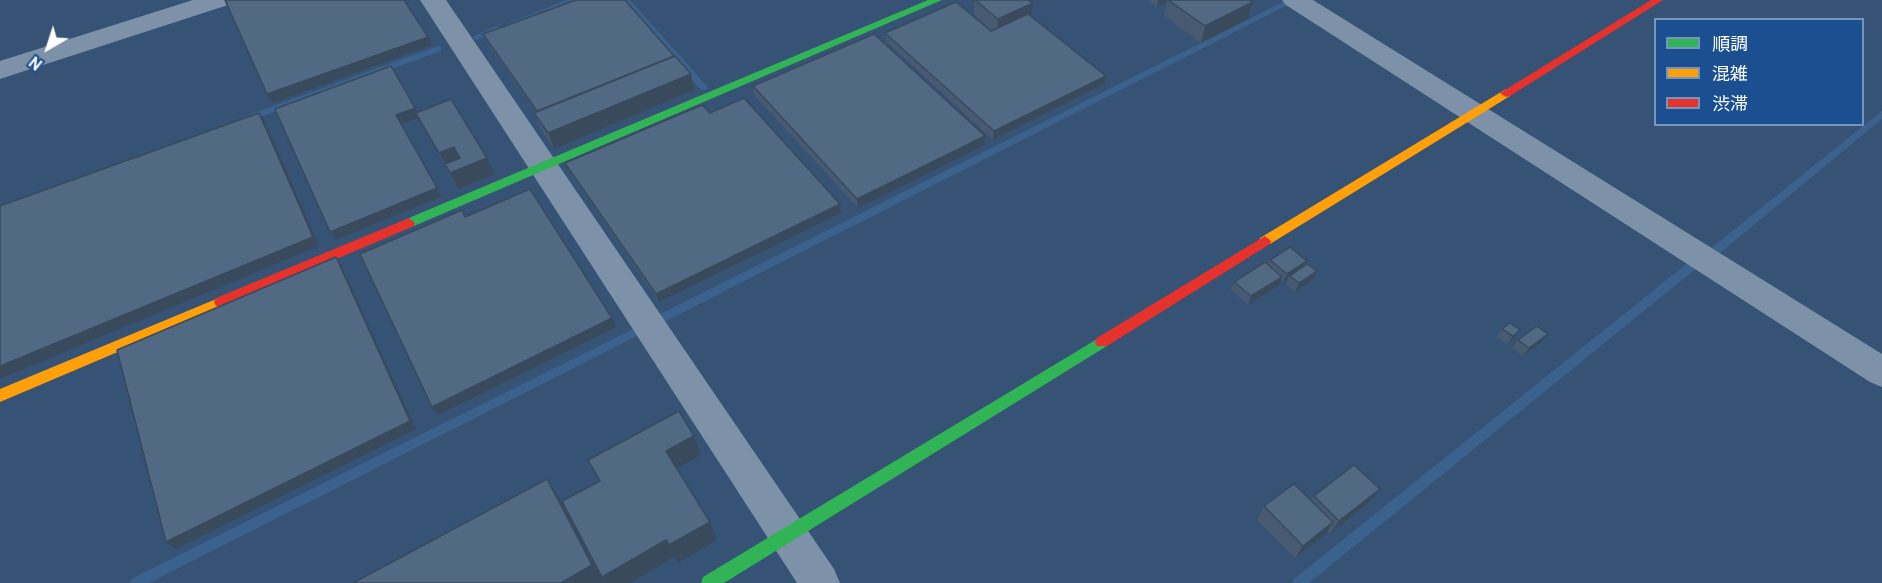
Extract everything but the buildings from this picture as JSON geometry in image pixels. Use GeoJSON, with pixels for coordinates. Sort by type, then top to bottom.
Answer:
{"type":"FeatureCollection","features":[{"type":"Feature","properties":{"kind":"street"},"geometry":{"type":"LineString","coordinates":[[0,70],[219,0]]}},
{"type":"Feature","properties":{"kind":"street"},"geometry":{"type":"LineString","coordinates":[[433,0],[820,583]]}},
{"type":"Feature","properties":{"kind":"street"},"geometry":{"type":"LineString","coordinates":[[0,396],[937,0]]}},
{"type":"Feature","properties":{"kind":"street"},"geometry":{"type":"LineString","coordinates":[[1295,0],[1882,372]]}},
{"type":"Feature","properties":{"kind":"street"},"geometry":{"type":"LineString","coordinates":[[709,583],[1658,0]]}},
{"type":"Feature","properties":{"kind":"waterway"},"geometry":{"type":"LineString","coordinates":[[510,24],[575,0]]}},
{"type":"Feature","properties":{"kind":"waterway"},"geometry":{"type":"LineString","coordinates":[[626,0],[704,88]]}},
{"type":"Feature","properties":{"kind":"waterway"},"geometry":{"type":"LineString","coordinates":[[660,319],[1288,3]]}},
{"type":"Feature","properties":{"kind":"waterway"},"geometry":{"type":"LineString","coordinates":[[476,37],[496,29]]}},
{"type":"Feature","properties":{"kind":"waterway"},"geometry":{"type":"LineString","coordinates":[[246,119],[438,49]]}},
{"type":"Feature","properties":{"kind":"waterway"},"geometry":{"type":"LineString","coordinates":[[1710,255],[1882,114]]}},
{"type":"Feature","properties":{"kind":"waterway"},"geometry":{"type":"LineString","coordinates":[[1299,583],[1694,264]]}},
{"type":"Feature","properties":{"kind":"waterway"},"geometry":{"type":"LineString","coordinates":[[136,583],[639,330]]}},
{"type":"Feature","properties":{"kind":"traffic: fast"},"geometry":{"type":"LineString","coordinates":[[409,223],[937,0]]}},
{"type":"Feature","properties":{"kind":"traffic: fast"},"geometry":{"type":"LineString","coordinates":[[709,583],[1102,342]]}},
{"type":"Feature","properties":{"kind":"traffic: slow"},"geometry":{"type":"LineString","coordinates":[[1265,241],[1506,93]]}},
{"type":"Feature","properties":{"kind":"traffic: slow"},"geometry":{"type":"LineString","coordinates":[[0,396],[221,302]]}},
{"type":"Feature","properties":{"kind":"traffic: jam"},"geometry":{"type":"LineString","coordinates":[[1506,93],[1658,0]]}},
{"type":"Feature","properties":{"kind":"traffic: jam"},"geometry":{"type":"LineString","coordinates":[[221,302],[409,223]]}},
{"type":"Feature","properties":{"kind":"traffic: jam"},"geometry":{"type":"LineString","coordinates":[[1102,342],[1265,241]]}}]}
